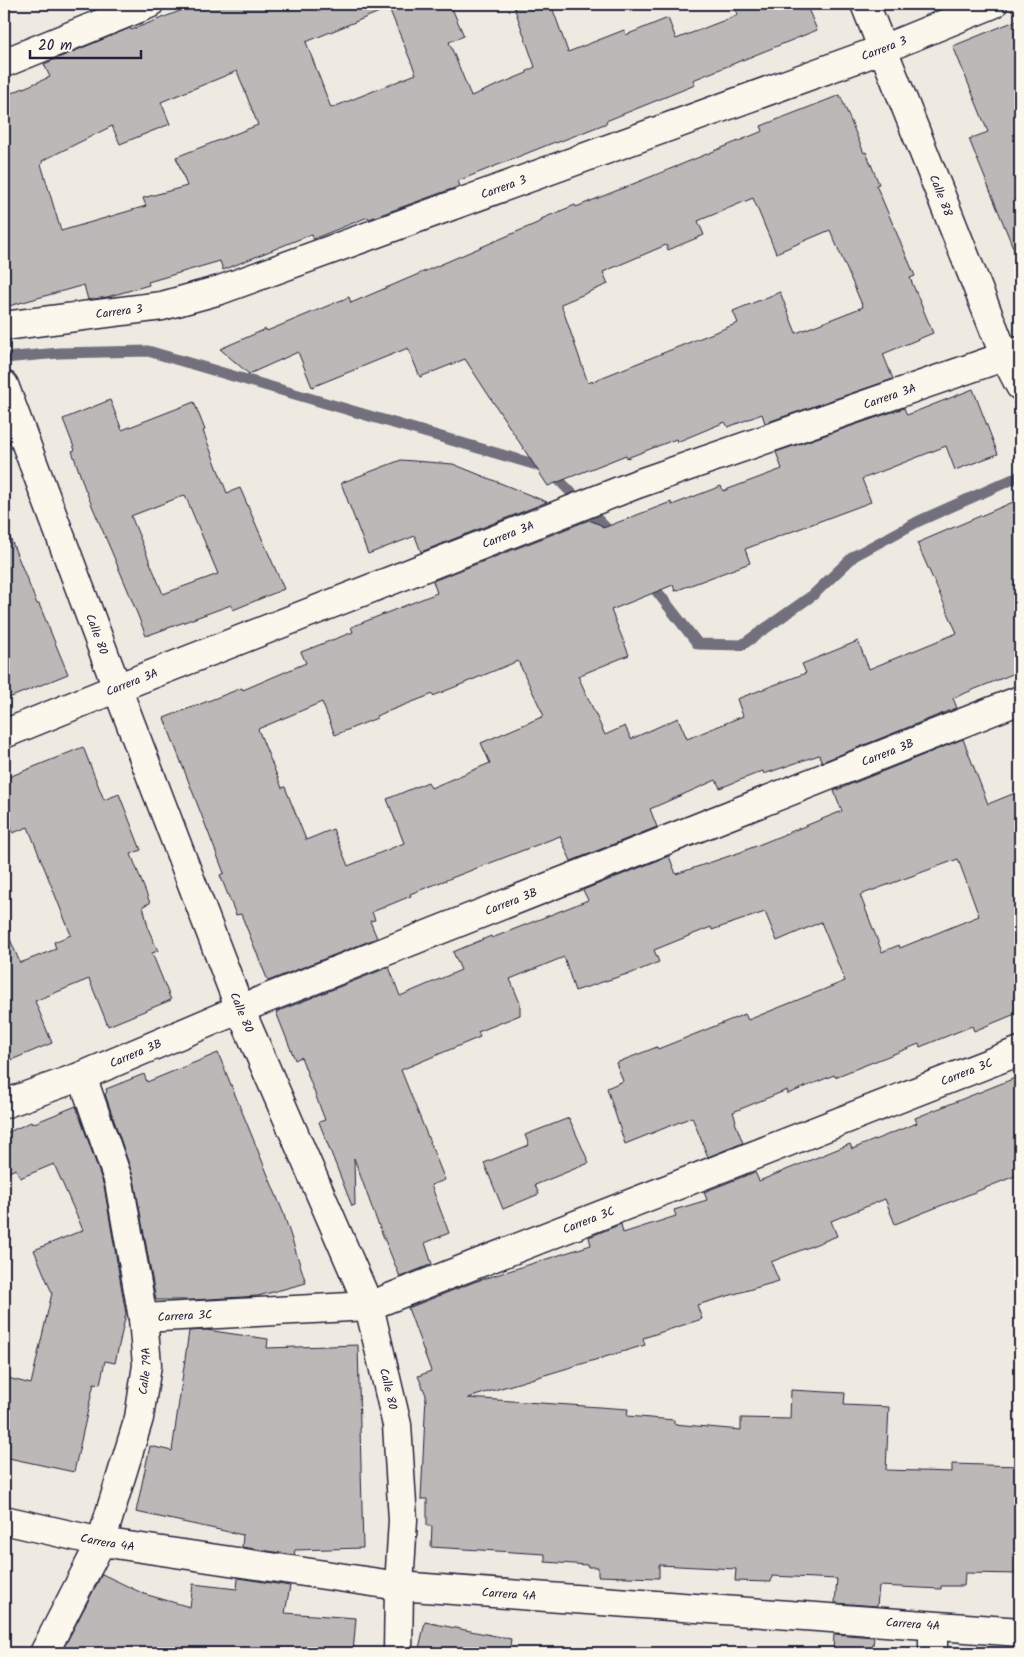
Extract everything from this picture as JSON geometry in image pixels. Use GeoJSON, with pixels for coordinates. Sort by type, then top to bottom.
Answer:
{"type":"FeatureCollection","features":[{"type":"Feature","properties":{"kind":"street"},"geometry":{"type":"LineString","coordinates":[[4,63],[148,4]]}},
{"type":"Feature","properties":{"kind":"street","name":"Calle 88"},"geometry":{"type":"LineString","coordinates":[[864,4],[1013,354],[1020,386]]}},
{"type":"Feature","properties":{"kind":"street","name":"Carrera 3"},"geometry":{"type":"LineString","coordinates":[[4,326],[162,306],[220,290],[883,49],[993,4]]}},
{"type":"Feature","properties":{"kind":"street","name":"Carrera 3A"},"geometry":{"type":"LineString","coordinates":[[4,734],[116,688],[540,524],[637,484],[1013,354]]}},
{"type":"Feature","properties":{"kind":"street","name":"Calle 80"},"geometry":{"type":"LineString","coordinates":[[6,396],[240,1009],[369,1306],[397,1426],[403,1520],[399,1586],[398,1653]]}},
{"type":"Feature","properties":{"kind":"street","name":"Carrera 3B"},"geometry":{"type":"LineString","coordinates":[[4,1104],[82,1076],[240,1009],[1020,700]]}},
{"type":"Feature","properties":{"kind":"street","name":"Carrera 3C"},"geometry":{"type":"LineString","coordinates":[[143,1318],[369,1306],[1020,1051]]}},
{"type":"Feature","properties":{"kind":"street","name":"Calle 79A"},"geometry":{"type":"LineString","coordinates":[[44,1653],[101,1542],[139,1418],[147,1365],[143,1318],[119,1182],[82,1076]]}},
{"type":"Feature","properties":{"kind":"street","name":"Carrera 4A"},"geometry":{"type":"LineString","coordinates":[[4,1520],[101,1542],[399,1586],[1020,1632]]}},
{"type":"Feature","properties":{"kind":"street"},"geometry":{"type":"LineString","coordinates":[[933,1626],[933,1653]]}},
{"type":"Feature","properties":{"kind":"building"},"geometry":{"type":"Polygon","coordinates":[[[198,4],[450,4],[464,36],[449,42],[471,96],[527,73],[527,71],[535,67],[513,4],[551,4],[568,52],[624,30],[626,35],[668,18],[676,39],[738,15],[734,4],[806,4],[817,30],[693,80],[695,85],[606,121],[607,123],[458,181],[460,186],[369,219],[368,217],[313,239],[312,234],[223,270],[220,261],[148,282],[149,285],[107,297],[88,300],[84,285],[9,306],[4,287],[4,96],[50,77],[44,64],[130,28],[131,30],[198,4]],[[389,8],[306,42],[331,108],[416,74],[389,8]],[[237,71],[161,102],[170,124],[120,144],[112,126],[42,161],[43,163],[41,164],[61,231],[146,206],[143,198],[187,186],[176,157],[258,125],[237,71]]]}},
{"type":"Feature","properties":{"kind":"building"},"geometry":{"type":"Polygon","coordinates":[[[1020,19],[1019,262],[969,139],[988,132],[953,46],[1020,19]]]}},
{"type":"Feature","properties":{"kind":"building"},"geometry":{"type":"Polygon","coordinates":[[[840,95],[864,153],[866,152],[879,184],[876,185],[915,276],[910,278],[933,333],[883,354],[893,379],[765,423],[762,414],[728,427],[725,422],[677,442],[676,439],[627,458],[626,455],[548,486],[465,359],[420,377],[408,348],[312,387],[298,352],[249,374],[220,349],[349,297],[351,303],[542,221],[541,219],[575,205],[576,207],[763,131],[761,126],[840,95]],[[753,198],[698,221],[704,235],[668,250],[666,245],[603,272],[608,284],[561,304],[588,383],[738,323],[733,311],[780,292],[796,333],[863,307],[830,230],[776,253],[753,198]]]}},
{"type":"Feature","properties":{"kind":"building"},"geometry":{"type":"Polygon","coordinates":[[[973,389],[998,454],[955,470],[946,446],[862,479],[871,502],[745,549],[750,563],[675,591],[673,585],[611,610],[629,655],[578,676],[605,735],[625,726],[631,739],[678,718],[687,739],[743,716],[737,699],[806,673],[802,664],[858,641],[869,669],[957,633],[917,543],[1020,499],[1020,671],[953,698],[957,708],[822,762],[819,755],[764,774],[763,771],[720,788],[716,780],[650,809],[657,827],[571,861],[560,836],[410,894],[411,896],[372,912],[375,920],[370,921],[377,938],[268,981],[241,914],[236,915],[220,875],[224,873],[164,718],[242,688],[243,690],[306,663],[301,652],[353,632],[351,627],[437,593],[433,581],[589,520],[601,525],[603,528],[671,502],[672,505],[721,486],[723,491],[782,469],[776,452],[904,408],[907,415],[973,389]],[[518,661],[433,696],[433,694],[376,716],[377,718],[335,735],[322,702],[258,729],[282,788],[285,787],[306,840],[333,829],[348,866],[404,843],[387,799],[428,782],[431,788],[490,763],[481,743],[544,716],[518,661]]]}},
{"type":"Feature","properties":{"kind":"building"},"geometry":{"type":"Polygon","coordinates":[[[110,400],[122,430],[194,402],[227,493],[240,488],[284,589],[233,610],[231,605],[146,636],[85,489],[72,451],[75,450],[63,419],[110,400]],[[185,495],[131,516],[163,594],[218,574],[185,495]]]}},
{"type":"Feature","properties":{"kind":"building"},"geometry":{"type":"Polygon","coordinates":[[[401,460],[453,464],[547,502],[421,552],[415,536],[368,554],[341,483],[401,460]]]}},
{"type":"Feature","properties":{"kind":"building"},"geometry":{"type":"Polygon","coordinates":[[[4,526],[68,674],[4,700],[4,526]]]}},
{"type":"Feature","properties":{"kind":"building"},"geometry":{"type":"Polygon","coordinates":[[[963,739],[988,804],[1020,791],[1020,1012],[974,1031],[972,1026],[920,1047],[919,1044],[835,1077],[834,1075],[788,1094],[787,1090],[733,1112],[743,1143],[708,1157],[692,1117],[625,1144],[607,1088],[623,1081],[616,1063],[657,1047],[658,1049],[745,1014],[748,1020],[845,981],[821,922],[777,941],[765,912],[712,930],[711,927],[654,950],[659,962],[627,975],[575,991],[564,957],[510,979],[520,1003],[520,1015],[478,1032],[480,1037],[401,1070],[445,1180],[431,1185],[449,1233],[425,1243],[432,1264],[400,1277],[354,1158],[355,1205],[352,1206],[319,1122],[325,1120],[301,1057],[295,1060],[276,1012],[389,967],[400,996],[461,970],[453,952],[588,900],[583,890],[669,856],[676,874],[741,852],[842,811],[834,791],[963,739]],[[958,859],[860,895],[882,952],[899,945],[900,948],[979,916],[958,859]]]}},
{"type":"Feature","properties":{"kind":"building"},"geometry":{"type":"Polygon","coordinates":[[[83,747],[104,800],[119,794],[141,850],[131,854],[150,903],[143,906],[149,931],[158,951],[152,953],[171,1000],[108,1026],[89,979],[35,1001],[52,1043],[4,1063],[4,927],[20,963],[56,949],[54,942],[71,935],[28,827],[13,833],[4,810],[4,779],[83,747]]]}},
{"type":"Feature","properties":{"kind":"building"},"geometry":{"type":"Polygon","coordinates":[[[218,1053],[283,1212],[306,1283],[258,1296],[156,1300],[134,1179],[105,1094],[107,1092],[106,1089],[144,1074],[147,1082],[218,1053]]]}},
{"type":"Feature","properties":{"kind":"building"},"geometry":{"type":"Polygon","coordinates":[[[1020,1076],[1020,1174],[895,1224],[885,1199],[831,1221],[837,1236],[771,1262],[779,1281],[697,1305],[702,1319],[643,1338],[645,1345],[468,1398],[628,1409],[627,1416],[674,1420],[674,1424],[741,1430],[741,1418],[790,1419],[791,1390],[845,1393],[844,1405],[889,1407],[886,1470],[952,1472],[952,1464],[1020,1466],[1020,1574],[965,1573],[964,1586],[941,1586],[941,1589],[879,1586],[877,1606],[835,1603],[837,1579],[772,1576],[771,1582],[735,1581],[736,1569],[659,1565],[659,1578],[598,1576],[598,1567],[545,1562],[545,1554],[431,1547],[432,1526],[427,1526],[427,1499],[421,1499],[426,1395],[418,1376],[431,1371],[408,1308],[474,1282],[591,1245],[589,1237],[621,1224],[623,1233],[676,1216],[674,1210],[707,1200],[704,1192],[755,1172],[759,1181],[850,1144],[852,1149],[917,1123],[915,1118],[1020,1076]]]}},
{"type":"Feature","properties":{"kind":"building"},"geometry":{"type":"Polygon","coordinates":[[[76,1106],[104,1186],[126,1314],[115,1363],[105,1361],[100,1384],[94,1383],[74,1472],[4,1457],[4,1377],[31,1384],[52,1293],[34,1250],[83,1230],[54,1164],[20,1178],[16,1169],[4,1174],[4,1134],[76,1106]]]}},
{"type":"Feature","properties":{"kind":"building"},"geometry":{"type":"Polygon","coordinates":[[[569,1118],[589,1163],[535,1185],[539,1194],[503,1209],[484,1163],[529,1145],[525,1135],[569,1118]]]}},
{"type":"Feature","properties":{"kind":"building"},"geometry":{"type":"Polygon","coordinates":[[[206,1330],[268,1339],[267,1348],[358,1345],[363,1548],[295,1550],[294,1555],[242,1547],[243,1535],[136,1512],[150,1446],[172,1451],[189,1331],[206,1330]]]}},
{"type":"Feature","properties":{"kind":"building"},"geometry":{"type":"Polygon","coordinates":[[[102,1574],[144,1594],[190,1607],[193,1584],[237,1589],[238,1578],[290,1586],[285,1613],[356,1618],[353,1653],[61,1653],[102,1574]]]}},
{"type":"Feature","properties":{"kind":"building"},"geometry":{"type":"Polygon","coordinates":[[[425,1622],[511,1639],[509,1653],[418,1653],[425,1622]]]}},
{"type":"Feature","properties":{"kind":"building"},"geometry":{"type":"Polygon","coordinates":[[[834,1634],[874,1637],[872,1653],[833,1653],[834,1634]]]}},
{"type":"Feature","properties":{"kind":"waterway"},"geometry":{"type":"LineString","coordinates":[[4,358],[59,353],[148,351],[547,468],[616,538]]}},
{"type":"Feature","properties":{"kind":"waterway"},"geometry":{"type":"LineString","coordinates":[[648,580],[698,644],[742,645],[813,595],[854,556],[919,521],[1020,476]]}}]}
